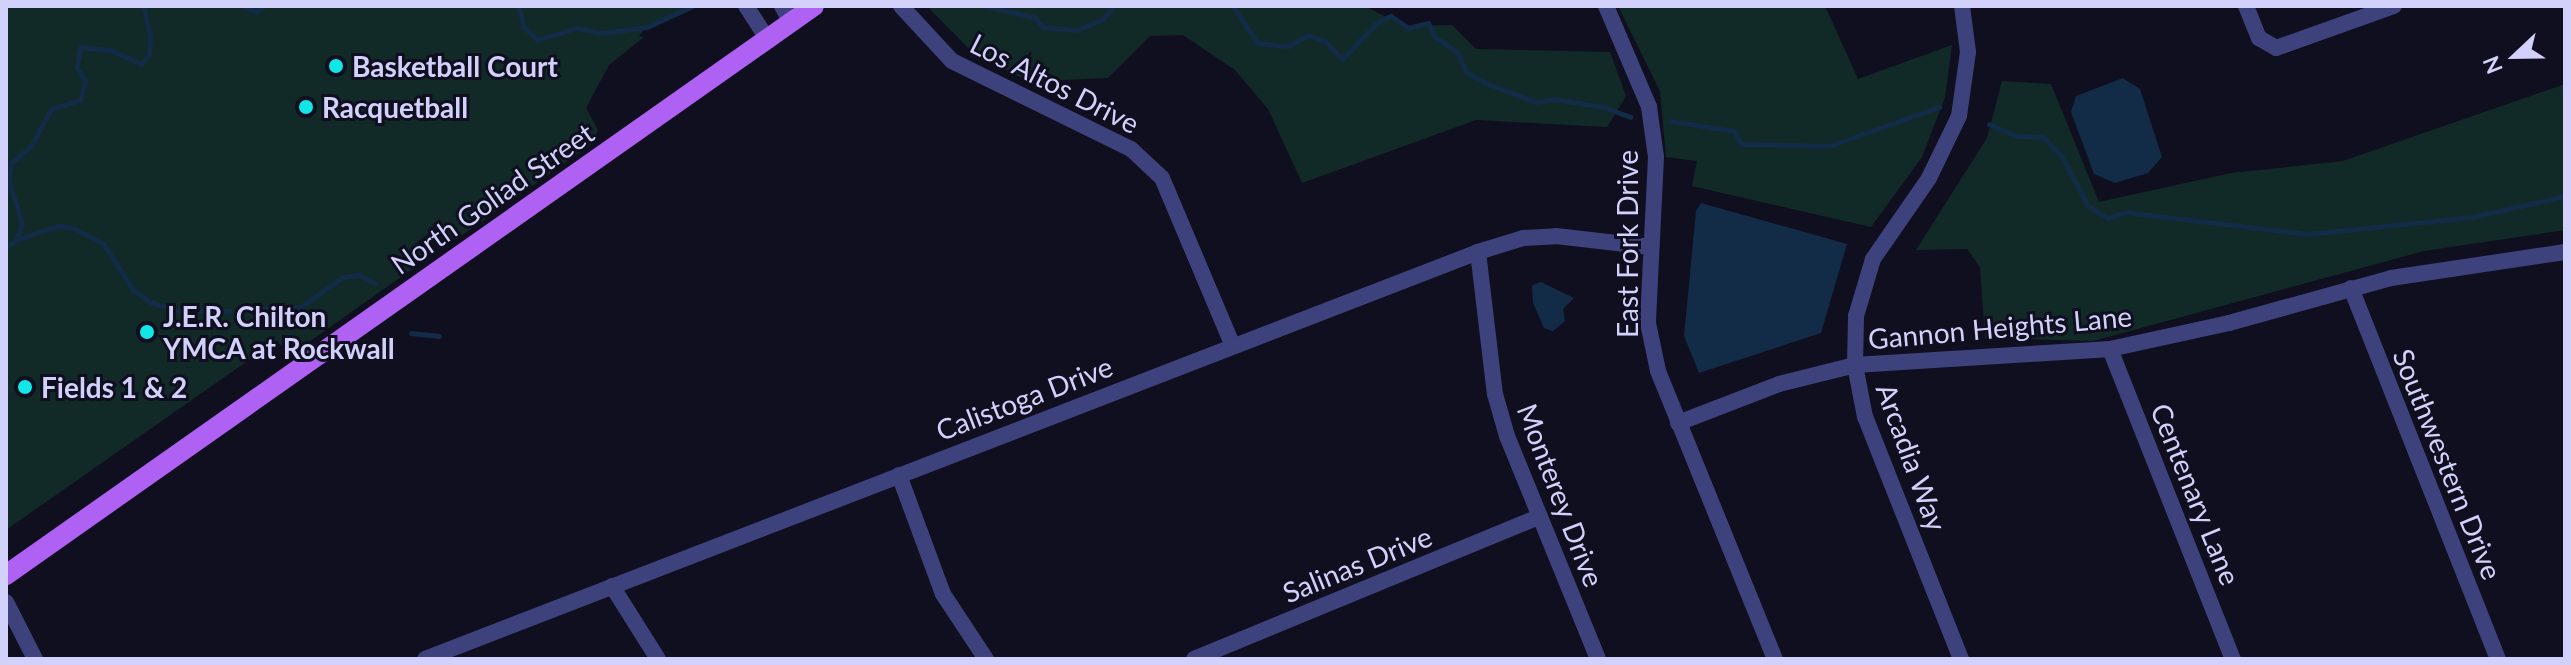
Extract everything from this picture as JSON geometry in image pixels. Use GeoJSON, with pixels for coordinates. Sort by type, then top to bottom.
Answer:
{"type":"FeatureCollection","features":[{"type":"Feature","properties":{"kind":"main road","name":"North Goliad Street"},"geometry":{"type":"LineString","coordinates":[[6,575],[767,38],[786,14],[814,6]]}},
{"type":"Feature","properties":{"kind":"street"},"geometry":{"type":"LineString","coordinates":[[746,6],[767,38]]}},
{"type":"Feature","properties":{"kind":"street","name":"Los Altos Drive"},"geometry":{"type":"LineString","coordinates":[[901,6],[952,61],[1131,149],[1162,178],[1232,344]]}},
{"type":"Feature","properties":{"kind":"street","name":"East Fork Drive"},"geometry":{"type":"LineString","coordinates":[[1606,6],[1649,107],[1656,157],[1648,323],[1658,371],[1775,659]]}},
{"type":"Feature","properties":{"kind":"street","name":"Arcadia Way"},"geometry":{"type":"LineString","coordinates":[[1961,659],[1865,417],[1855,365],[1856,316],[1873,259],[1929,178],[1959,116],[1968,52],[1962,6]]}},
{"type":"Feature","properties":{"kind":"street"},"geometry":{"type":"LineString","coordinates":[[2246,6],[2266,45],[2285,48],[2394,6]]}},
{"type":"Feature","properties":{"kind":"street","name":"Calistoga Drive"},"geometry":{"type":"LineString","coordinates":[[425,659],[1232,344],[1478,252],[1523,238],[1556,236],[1651,247]]}},
{"type":"Feature","properties":{"kind":"street","name":"Monterey Drive"},"geometry":{"type":"LineString","coordinates":[[1478,252],[1495,394],[1539,517],[1598,659]]}},
{"type":"Feature","properties":{"kind":"street","name":"Gannon Heights Lane"},"geometry":{"type":"LineString","coordinates":[[1678,423],[1779,384],[1855,365],[2110,349],[2229,323],[2351,288],[2565,252]]}},
{"type":"Feature","properties":{"kind":"street","name":"Southwestern Drive"},"geometry":{"type":"LineString","coordinates":[[2351,288],[2498,659]]}},
{"type":"Feature","properties":{"kind":"street","name":"Centenary Lane"},"geometry":{"type":"LineString","coordinates":[[2110,349],[2233,659]]}},
{"type":"Feature","properties":{"kind":"street"},"geometry":{"type":"LineString","coordinates":[[899,475],[943,594],[986,659]]}},
{"type":"Feature","properties":{"kind":"street","name":"Salinas Drive"},"geometry":{"type":"LineString","coordinates":[[1194,659],[1539,517]]}},
{"type":"Feature","properties":{"kind":"street"},"geometry":{"type":"LineString","coordinates":[[612,586],[658,659]]}},
{"type":"Feature","properties":{"kind":"street"},"geometry":{"type":"LineString","coordinates":[[6,602],[35,659]]}},
{"type":"Feature","properties":{"kind":"green space","name":"J.E.R. Chilton YMCA at Rockwall"},"geometry":{"type":"Polygon","coordinates":[[[6,6],[699,6],[643,31],[639,36],[644,37],[609,65],[586,108],[598,130],[593,143],[457,239],[446,242],[431,232],[417,242],[422,253],[415,267],[299,349],[287,350],[276,341],[6,530],[6,6]]]}},
{"type":"Feature","properties":{"kind":"green space"},"geometry":{"type":"Polygon","coordinates":[[[927,6],[1365,6],[1403,26],[1452,25],[1476,49],[1610,52],[1626,96],[1607,127],[1476,120],[1302,183],[1268,109],[1235,70],[1183,35],[1150,36],[1108,78],[1041,81],[1017,76],[972,52],[927,6]]]}},
{"type":"Feature","properties":{"kind":"green space"},"geometry":{"type":"Polygon","coordinates":[[[1618,6],[1825,6],[1858,79],[1952,45],[1945,97],[1922,157],[1871,227],[1692,186],[1697,161],[1666,157],[1660,91],[1618,6]]]}},
{"type":"Feature","properties":{"kind":"green space"},"geometry":{"type":"Polygon","coordinates":[[[2002,81],[2051,84],[2099,202],[2231,173],[2343,161],[2565,84],[2565,230],[2424,251],[2093,341],[1985,338],[1980,267],[1967,249],[1916,250],[1987,138],[2002,81]]]}},
{"type":"Feature","properties":{"kind":"water"},"geometry":{"type":"Polygon","coordinates":[[[2123,78],[2140,89],[2162,157],[2148,173],[2115,183],[2094,174],[2071,112],[2076,96],[2123,78]]]}},
{"type":"Feature","properties":{"kind":"water"},"geometry":{"type":"Polygon","coordinates":[[[1701,203],[1847,244],[1821,333],[1699,373],[1684,336],[1696,211],[1701,203]]]}},
{"type":"Feature","properties":{"kind":"water"},"geometry":{"type":"Polygon","coordinates":[[[1541,282],[1574,298],[1563,309],[1565,321],[1553,331],[1544,328],[1533,303],[1532,285],[1541,282]]]}},
{"type":"Feature","properties":{"kind":"waterway"},"geometry":{"type":"LineString","coordinates":[[6,247],[16,240],[22,224],[9,181],[11,163],[31,146],[51,109],[80,100],[85,81],[77,67],[80,47],[111,50],[141,64],[149,54],[150,36],[143,6]]}},
{"type":"Feature","properties":{"kind":"waterway"},"geometry":{"type":"LineString","coordinates":[[243,6],[256,12],[264,6]]}},
{"type":"Feature","properties":{"kind":"waterway"},"geometry":{"type":"LineString","coordinates":[[518,6],[524,27],[537,40],[576,28],[602,33],[647,27],[692,6]]}},
{"type":"Feature","properties":{"kind":"waterway"},"geometry":{"type":"LineString","coordinates":[[985,6],[1034,17],[1043,27],[1077,30],[1103,19],[1114,6]]}},
{"type":"Feature","properties":{"kind":"waterway"},"geometry":{"type":"LineString","coordinates":[[1233,6],[1257,43],[1288,46],[1308,35],[1325,41],[1342,59],[1379,21],[1391,16],[1408,28],[1428,23],[1435,37],[1457,52],[1466,72],[1488,84],[1536,102],[1554,99],[1603,107],[1630,117]]}},
{"type":"Feature","properties":{"kind":"waterway"},"geometry":{"type":"LineString","coordinates":[[1670,121],[1734,131],[1741,144],[1829,146],[1939,107]]}},
{"type":"Feature","properties":{"kind":"waterway"},"geometry":{"type":"LineString","coordinates":[[1989,124],[2016,136],[2043,137],[2062,157],[2088,206],[2108,218],[2125,212],[2308,234],[2472,217],[2565,196]]}},
{"type":"Feature","properties":{"kind":"waterway"},"geometry":{"type":"LineString","coordinates":[[16,240],[57,226],[73,228],[103,243],[133,290],[150,302],[182,311],[229,311]]}},
{"type":"Feature","properties":{"kind":"waterway"},"geometry":{"type":"LineString","coordinates":[[265,309],[299,308],[343,277],[359,275],[375,283]]}},
{"type":"Feature","properties":{"kind":"waterway"},"geometry":{"type":"LineString","coordinates":[[411,333],[439,336]]}},
{"type":"Feature","properties":{"kind":"place","name":"Basketball Court"},"geometry":{"type":"Point","coordinates":[336,66]}},
{"type":"Feature","properties":{"kind":"place","name":"Racquetball"},"geometry":{"type":"Point","coordinates":[306,107]}},
{"type":"Feature","properties":{"kind":"place","name":"J.E.R. Chilton YMCA at Rockwall"},"geometry":{"type":"Point","coordinates":[147,332]}},
{"type":"Feature","properties":{"kind":"place","name":"Fields 1 & 2"},"geometry":{"type":"Point","coordinates":[25,387]}}]}
